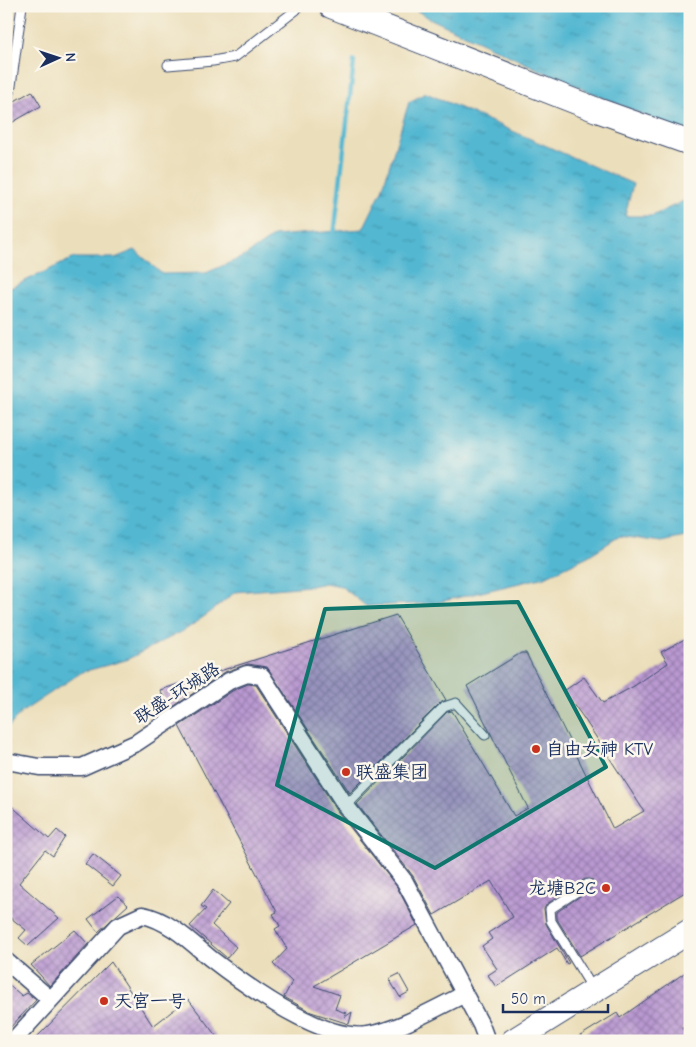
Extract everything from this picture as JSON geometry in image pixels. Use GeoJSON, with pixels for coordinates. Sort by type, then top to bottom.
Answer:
{"type":"FeatureCollection","features":[{"type":"Feature","properties":{"kind":"street"},"geometry":{"type":"LineString","coordinates":[[331,6],[597,110],[690,143]]}},
{"type":"Feature","properties":{"kind":"street","name":"联盛-环城路"},"geometry":{"type":"LineString","coordinates":[[6,761],[39,767],[82,767],[136,743],[229,681],[247,674],[262,676],[346,806],[406,882],[463,994],[481,1025]]}},
{"type":"Feature","properties":{"kind":"street"},"geometry":{"type":"LineString","coordinates":[[13,1041],[118,926],[142,915],[168,926],[266,998],[288,1011],[327,1029],[348,1034],[368,1035],[415,1018],[463,994]]}},
{"type":"Feature","properties":{"kind":"street"},"geometry":{"type":"LineString","coordinates":[[513,1041],[690,931]]}},
{"type":"Feature","properties":{"kind":"street"},"geometry":{"type":"LineString","coordinates":[[6,961],[50,999]]}},
{"type":"Feature","properties":{"kind":"street"},"geometry":{"type":"LineString","coordinates":[[481,1025],[487,1041]]}},
{"type":"Feature","properties":{"kind":"street"},"geometry":{"type":"LineString","coordinates":[[481,1025],[501,1041]]}},
{"type":"Feature","properties":{"kind":"lane"},"geometry":{"type":"LineString","coordinates":[[10,93],[22,6]]}},
{"type":"Feature","properties":{"kind":"lane"},"geometry":{"type":"LineString","coordinates":[[168,65],[213,61],[235,56],[297,7]]}},
{"type":"Feature","properties":{"kind":"lane"},"geometry":{"type":"LineString","coordinates":[[346,806],[444,707],[456,703],[462,707],[486,735]]}},
{"type":"Feature","properties":{"kind":"lane"},"geometry":{"type":"LineString","coordinates":[[588,884],[550,909],[549,914],[594,991]]}},
{"type":"Feature","properties":{"kind":"highlighted area"},"geometry":{"type":"Polygon","coordinates":[[[518,602],[606,767],[435,868],[277,785],[325,609],[518,602]]]}},
{"type":"Feature","properties":{"kind":"water"},"geometry":{"type":"Polygon","coordinates":[[[409,6],[690,6],[690,135],[557,78],[429,18],[409,6]]]}},
{"type":"Feature","properties":{"kind":"water"},"geometry":{"type":"Polygon","coordinates":[[[426,93],[633,184],[625,216],[652,216],[690,198],[690,536],[662,542],[620,536],[588,556],[545,577],[435,603],[366,606],[341,586],[325,583],[311,586],[235,592],[185,630],[126,660],[82,672],[22,712],[6,730],[6,290],[74,258],[115,258],[135,250],[162,274],[206,273],[245,256],[274,236],[363,229],[382,190],[409,102],[426,93]]]}},
{"type":"Feature","properties":{"kind":"building"},"geometry":{"type":"Polygon","coordinates":[[[32,91],[41,106],[6,126],[6,106],[32,91]]]}},
{"type":"Feature","properties":{"kind":"building"},"geometry":{"type":"Polygon","coordinates":[[[396,615],[446,700],[440,703],[350,793],[267,667],[248,664],[225,672],[170,709],[160,690],[396,615]]]}},
{"type":"Feature","properties":{"kind":"building"},"geometry":{"type":"Polygon","coordinates":[[[690,636],[690,889],[580,956],[557,919],[557,912],[593,887],[593,880],[585,879],[547,904],[544,909],[546,924],[569,963],[567,964],[557,948],[496,987],[488,975],[497,969],[482,946],[492,939],[488,933],[513,917],[491,881],[434,915],[413,876],[357,804],[447,712],[452,711],[514,816],[528,808],[467,686],[521,653],[526,653],[613,829],[644,811],[564,691],[584,677],[603,703],[634,686],[668,663],[661,652],[690,636]]]}},
{"type":"Feature","properties":{"kind":"building"},"geometry":{"type":"Polygon","coordinates":[[[248,684],[256,685],[338,812],[397,887],[417,925],[314,986],[340,995],[335,1009],[346,1013],[345,1017],[352,1012],[349,1024],[311,1012],[284,997],[292,982],[273,964],[287,949],[275,929],[280,926],[273,914],[277,912],[179,726],[234,690],[248,684]]]}},
{"type":"Feature","properties":{"kind":"building"},"geometry":{"type":"Polygon","coordinates":[[[6,801],[49,839],[57,830],[65,837],[53,856],[45,850],[19,883],[59,918],[28,946],[19,938],[26,930],[6,914],[6,801]]]}},
{"type":"Feature","properties":{"kind":"building"},"geometry":{"type":"Polygon","coordinates":[[[93,854],[121,876],[113,886],[85,864],[93,854]]]}},
{"type":"Feature","properties":{"kind":"building"},"geometry":{"type":"Polygon","coordinates":[[[213,890],[229,904],[212,925],[236,947],[227,958],[190,926],[206,909],[201,906],[213,890]]]}},
{"type":"Feature","properties":{"kind":"building"},"geometry":{"type":"Polygon","coordinates":[[[118,896],[128,905],[98,932],[88,919],[118,896]]]}},
{"type":"Feature","properties":{"kind":"building"},"geometry":{"type":"Polygon","coordinates":[[[75,930],[88,944],[50,986],[31,965],[75,930]]]}},
{"type":"Feature","properties":{"kind":"building","name":"天宫一号"},"geometry":{"type":"Polygon","coordinates":[[[111,962],[153,1026],[188,999],[220,1041],[33,1041],[111,962]]]}},
{"type":"Feature","properties":{"kind":"building"},"geometry":{"type":"Polygon","coordinates":[[[690,969],[690,1024],[682,1028],[690,1041],[572,1041],[617,1013],[620,1018],[690,969]]]}},
{"type":"Feature","properties":{"kind":"building"},"geometry":{"type":"Polygon","coordinates":[[[399,974],[409,992],[400,997],[389,979],[399,974]]]}},
{"type":"Feature","properties":{"kind":"building"},"geometry":{"type":"Polygon","coordinates":[[[6,982],[22,996],[27,993],[36,1000],[6,1032],[6,982]]]}},
{"type":"Feature","properties":{"kind":"building"},"geometry":{"type":"Polygon","coordinates":[[[411,1032],[417,1041],[386,1041],[396,1038],[411,1032]]]}},
{"type":"Feature","properties":{"kind":"waterway"},"geometry":{"type":"LineString","coordinates":[[334,236],[354,61]]}},
{"type":"Feature","properties":{"kind":"place","name":"自由女神 KTV"},"geometry":{"type":"Point","coordinates":[536,749]}},
{"type":"Feature","properties":{"kind":"place","name":"联盛集团"},"geometry":{"type":"Point","coordinates":[346,772]}},
{"type":"Feature","properties":{"kind":"place","name":"龙塘B2C"},"geometry":{"type":"Point","coordinates":[606,888]}},
{"type":"Feature","properties":{"kind":"place","name":"天宫一号"},"geometry":{"type":"Point","coordinates":[104,1001]}}]}
